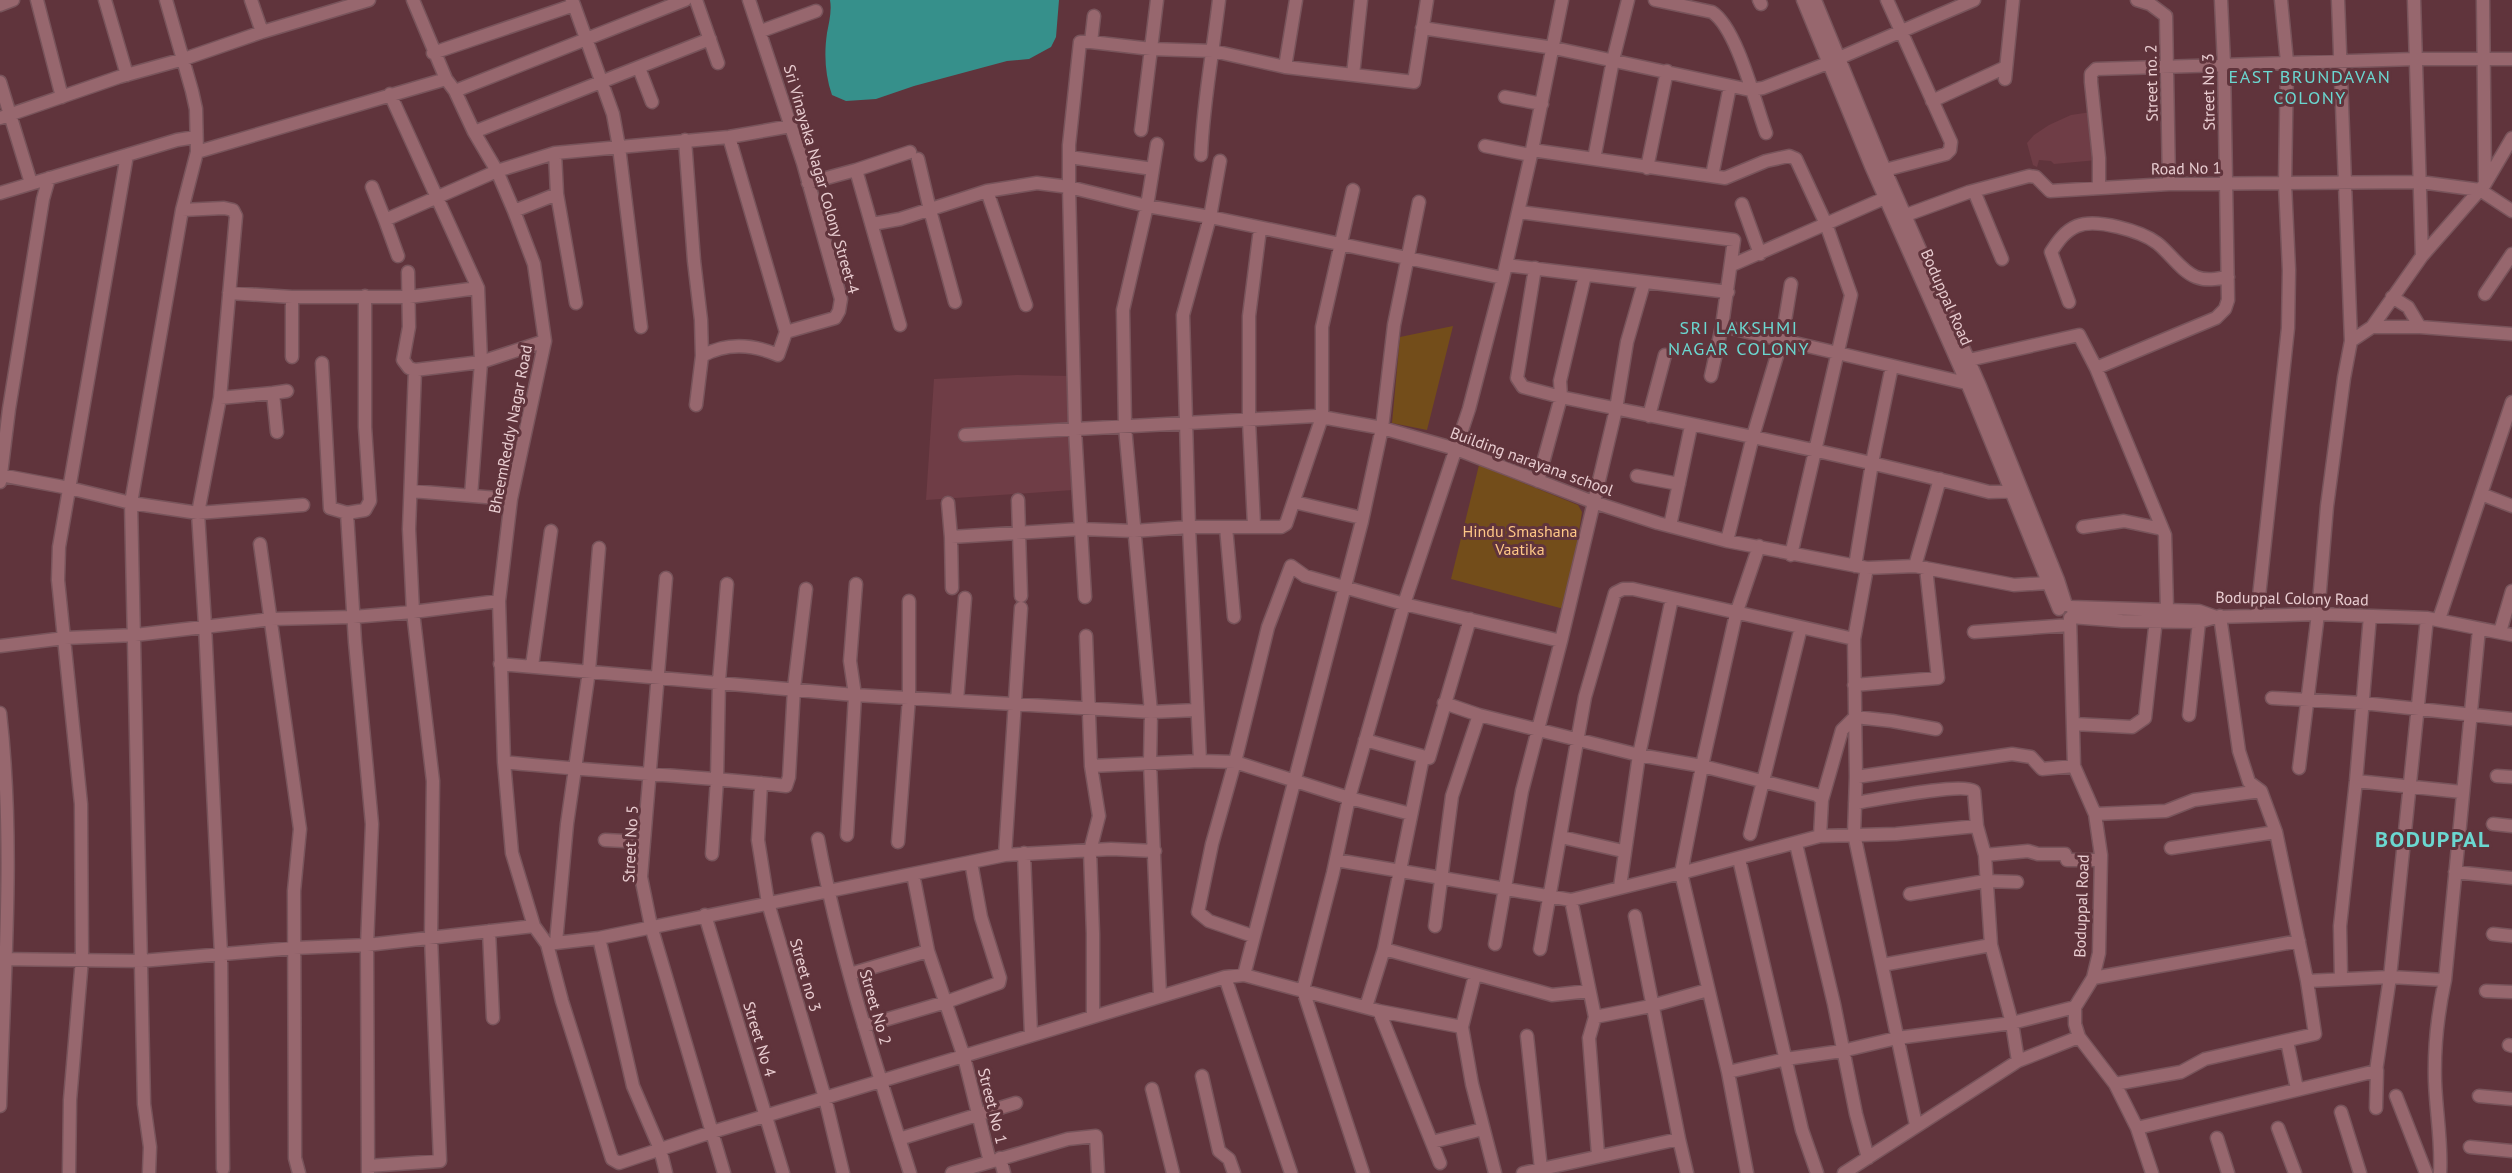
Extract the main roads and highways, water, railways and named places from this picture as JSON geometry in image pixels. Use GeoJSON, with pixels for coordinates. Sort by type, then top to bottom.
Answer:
{"type":"FeatureCollection","features":[{"type":"Feature","properties":{"kind":"water"},"geometry":{"type":"Polygon","coordinates":[[[830,0],[1059,0],[1056,37],[1051,47],[1029,59],[1007,61],[914,86],[876,99],[846,101],[832,95],[827,72],[826,49],[830,0]]]}},
{"type":"Feature","properties":{"kind":"district","name":"EAST BRUNDAVAN COLONY"},"geometry":{"type":"Point","coordinates":[2310,86]}},
{"type":"Feature","properties":{"kind":"district","name":"SRI LAKSHMI NAGAR COLONY"},"geometry":{"type":"Point","coordinates":[1739,337]}},
{"type":"Feature","properties":{"kind":"district","name":"BODUPPAL"},"geometry":{"type":"Point","coordinates":[2433,839]}},
{"type":"Feature","properties":{"kind":"park label","name":"Hindu Smashana Vaatika"},"geometry":{"type":"Point","coordinates":[1520,540]}}]}
